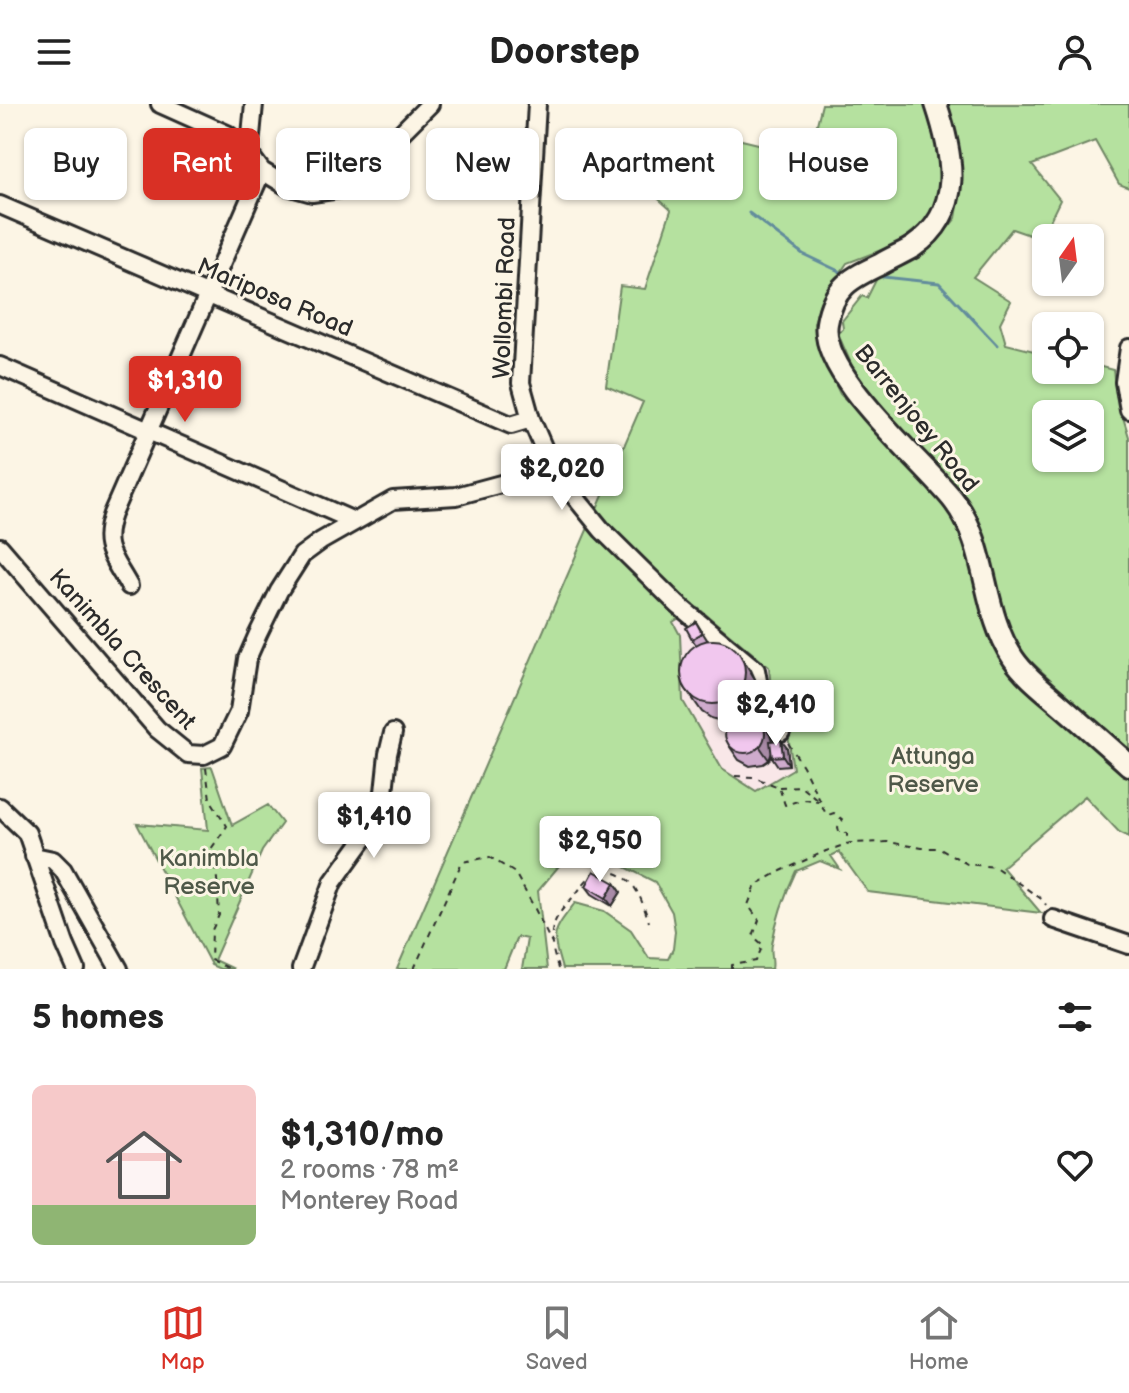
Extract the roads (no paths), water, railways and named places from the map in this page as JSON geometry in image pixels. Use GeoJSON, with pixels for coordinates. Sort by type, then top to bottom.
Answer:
{"type":"FeatureCollection","features":[{"type":"Feature","properties":{"kind":"main road","name":"Barrenjoey Road"},"geometry":{"type":"LineString","coordinates":[[936,104],[950,165],[951,187],[945,210],[936,225],[919,242],[851,279],[839,290],[827,321],[828,345],[840,371],[872,411],[953,499],[964,517],[976,543],[999,634],[1015,661],[1041,688],[1129,765]]}},
{"type":"Feature","properties":{"kind":"street"},"geometry":{"type":"LineString","coordinates":[[160,104],[214,128]]}},
{"type":"Feature","properties":{"kind":"street"},"geometry":{"type":"LineString","coordinates":[[252,128],[254,104]]}},
{"type":"Feature","properties":{"kind":"street"},"geometry":{"type":"LineString","coordinates":[[260,168],[287,186],[312,193],[340,189],[364,174],[430,104]]}},
{"type":"Feature","properties":{"kind":"street","name":"Wollombi Road"},"geometry":{"type":"LineString","coordinates":[[537,104],[521,383],[531,419],[553,470],[602,530],[678,605],[756,670],[764,714],[781,732]]}},
{"type":"Feature","properties":{"kind":"street"},"geometry":{"type":"LineString","coordinates":[[129,586],[107,546],[106,530],[262,171]]}},
{"type":"Feature","properties":{"kind":"street","name":"Mariposa Road"},"geometry":{"type":"LineString","coordinates":[[0,205],[511,425],[531,419]]}},
{"type":"Feature","properties":{"kind":"street"},"geometry":{"type":"LineString","coordinates":[[1129,348],[1124,382],[1129,410]]}},
{"type":"Feature","properties":{"kind":"street"},"geometry":{"type":"LineString","coordinates":[[0,366],[354,521]]}},
{"type":"Feature","properties":{"kind":"street","name":"Kanimbla Crescent"},"geometry":{"type":"LineString","coordinates":[[0,547],[157,729],[188,754],[204,755],[222,746],[239,711],[247,659],[279,591],[302,555],[393,500],[456,496],[553,470]]}},
{"type":"Feature","properties":{"kind":"street"},"geometry":{"type":"LineString","coordinates":[[301,969],[333,882],[366,836],[384,792],[393,733]]}},
{"type":"Feature","properties":{"kind":"street"},"geometry":{"type":"LineString","coordinates":[[0,807],[27,833],[76,969]]}},
{"type":"Feature","properties":{"kind":"street"},"geometry":{"type":"LineString","coordinates":[[34,856],[53,860],[63,870],[119,969]]}},
{"type":"Feature","properties":{"kind":"street"},"geometry":{"type":"LineString","coordinates":[[1053,919],[1129,945]]}},
{"type":"Feature","properties":{"kind":"waterway"},"geometry":{"type":"LineString","coordinates":[[749,213],[803,254],[843,273]]}},
{"type":"Feature","properties":{"kind":"waterway"},"geometry":{"type":"LineString","coordinates":[[874,276],[939,283],[997,345]]}},
{"type":"Feature","properties":{"kind":"park label","name":"Attunga Reserve"},"geometry":{"type":"Point","coordinates":[933,770]}},
{"type":"Feature","properties":{"kind":"park label","name":"Kanimbla Reserve"},"geometry":{"type":"Point","coordinates":[209,872]}}]}
